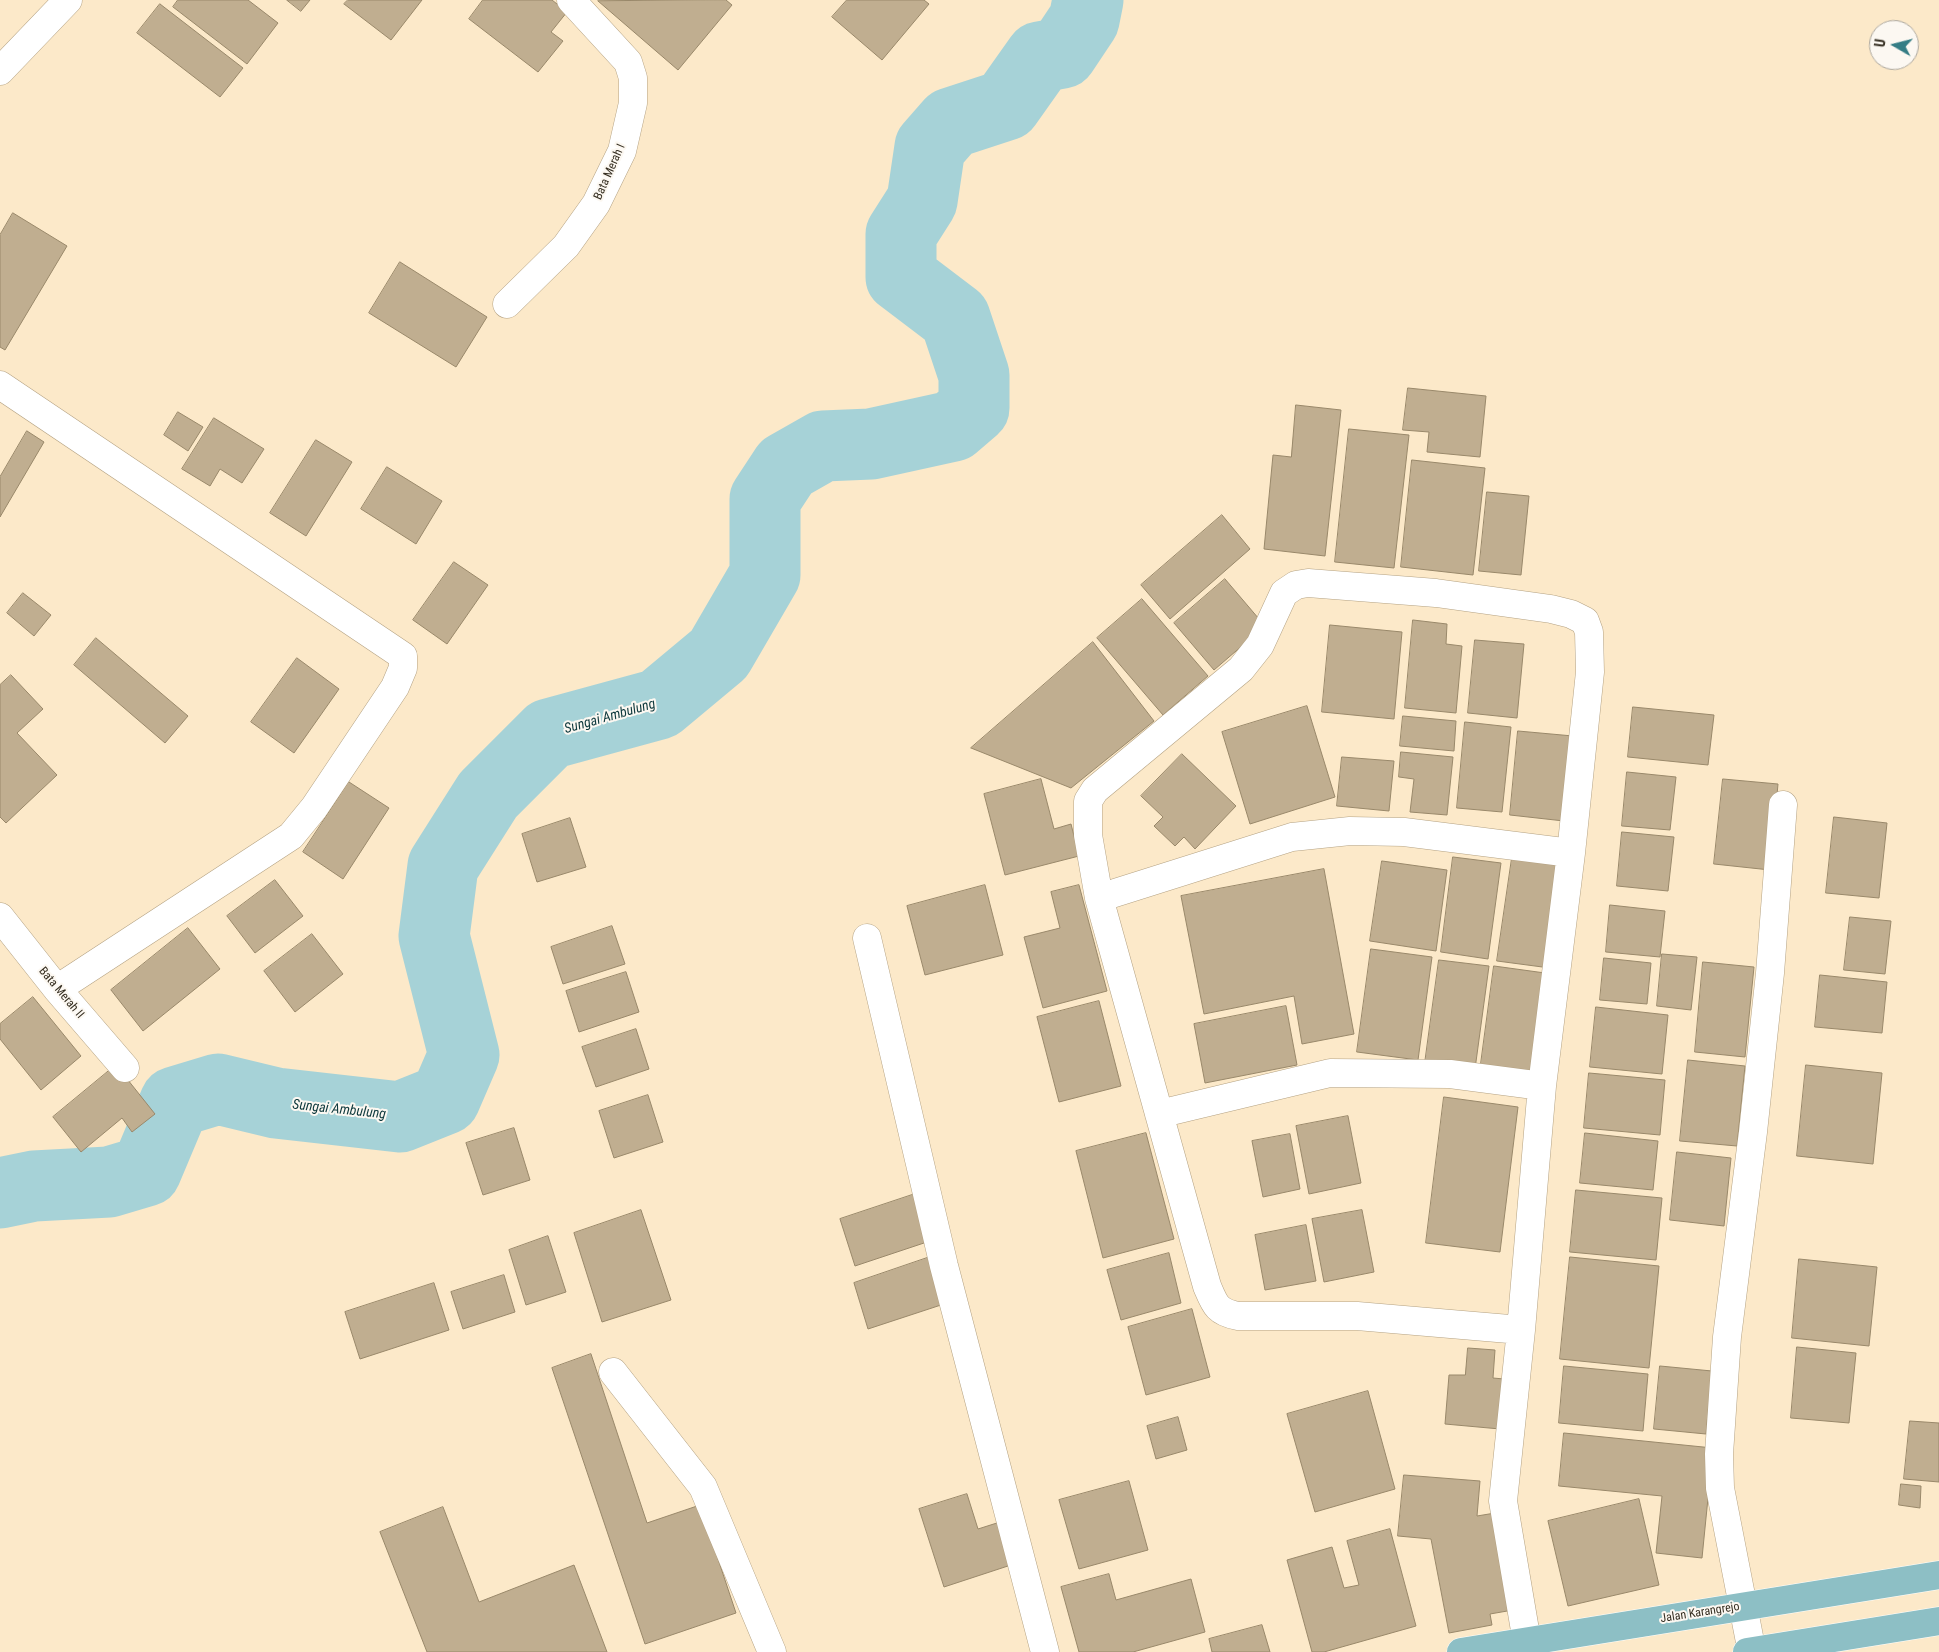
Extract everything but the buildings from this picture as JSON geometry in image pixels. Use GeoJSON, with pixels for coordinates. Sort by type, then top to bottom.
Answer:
{"type":"FeatureCollection","features":[{"type":"Feature","properties":{"kind":"main road","name":"Jalan Karangrejo"},"geometry":{"type":"LineString","coordinates":[[1461,1652],[1939,1575]]}},
{"type":"Feature","properties":{"kind":"main road"},"geometry":{"type":"LineString","coordinates":[[1750,1652],[1939,1621]]}},
{"type":"Feature","properties":{"kind":"street"},"geometry":{"type":"LineString","coordinates":[[0,71],[68,0]]}},
{"type":"Feature","properties":{"kind":"street","name":"Bata Merah I"},"geometry":{"type":"LineString","coordinates":[[507,304],[566,246],[596,204],[622,151],[633,103],[633,78],[628,62],[572,0]]}},
{"type":"Feature","properties":{"kind":"street"},"geometry":{"type":"LineString","coordinates":[[0,385],[403,656],[403,668],[395,687],[314,808],[291,836],[57,989]]}},
{"type":"Feature","properties":{"kind":"street"},"geometry":{"type":"LineString","coordinates":[[1521,1330],[1358,1316],[1238,1316],[1226,1314],[1215,1306],[1206,1286],[1099,898],[1088,835],[1088,801],[1095,790],[1120,767],[1241,669],[1260,645],[1284,593],[1296,585],[1308,583],[1436,593],[1551,610],[1571,614],[1585,621],[1590,632],[1590,672],[1571,853],[1542,1086],[1521,1330],[1503,1500],[1527,1642]]}},
{"type":"Feature","properties":{"kind":"street"},"geometry":{"type":"LineString","coordinates":[[1750,1652],[1720,1488],[1719,1454],[1727,1337],[1753,1132],[1770,973],[1783,805]]}},
{"type":"Feature","properties":{"kind":"street"},"geometry":{"type":"LineString","coordinates":[[1099,898],[1292,837],[1350,831],[1404,832],[1571,853]]}},
{"type":"Feature","properties":{"kind":"street","name":"Bata Merah II"},"geometry":{"type":"LineString","coordinates":[[0,917],[57,989],[125,1068]]}},
{"type":"Feature","properties":{"kind":"street"},"geometry":{"type":"LineString","coordinates":[[867,938],[944,1266],[1045,1652]]}},
{"type":"Feature","properties":{"kind":"street"},"geometry":{"type":"LineString","coordinates":[[1159,1114],[1330,1073],[1450,1074],[1542,1086]]}},
{"type":"Feature","properties":{"kind":"street"},"geometry":{"type":"LineString","coordinates":[[613,1372],[703,1487],[772,1652]]}},
{"type":"Feature","properties":{"kind":"waterway","name":"Sungai Ambulung"},"geometry":{"type":"LineString","coordinates":[[0,1193],[34,1186],[109,1182],[146,1171],[175,1102],[218,1089],[276,1103],[400,1117],[445,1099],[464,1055],[434,936],[443,866],[488,795],[549,734],[659,704],[719,654],[765,575],[765,499],[786,467],[823,446],[871,444],[953,426],[974,408],[974,375],[955,318],[901,277],[901,234],[922,201],[930,147],[951,123],[1006,105],[1040,57],[1062,53],[1084,20],[1088,0]]}}]}
